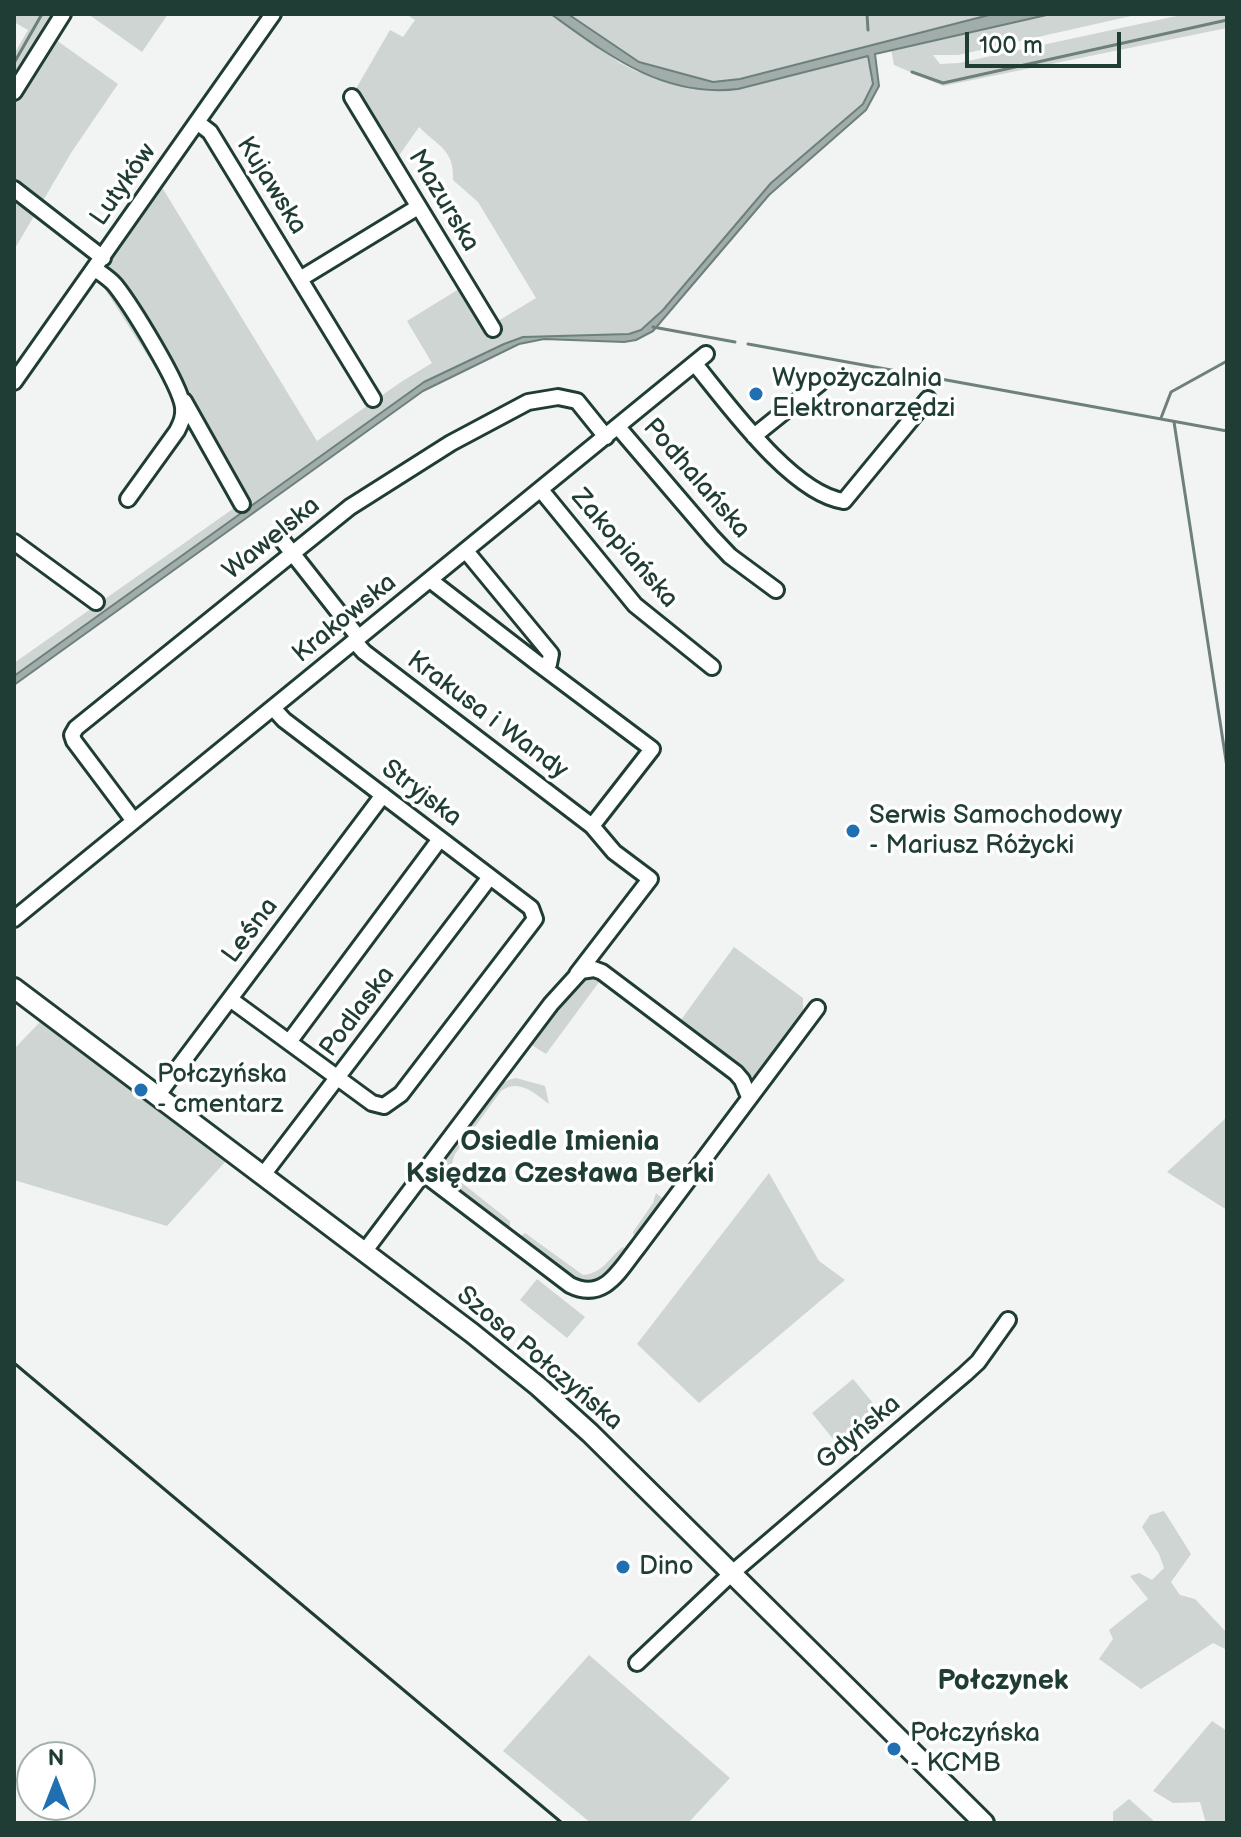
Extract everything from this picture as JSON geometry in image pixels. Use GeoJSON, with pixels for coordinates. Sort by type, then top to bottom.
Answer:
{"type":"FeatureCollection","features":[{"type":"Feature","properties":{"kind":"main road","name":"Szosa Połczyńska"},"geometry":{"type":"LineString","coordinates":[[14,988],[539,1387],[619,1460],[984,1823]]}},
{"type":"Feature","properties":{"kind":"street"},"geometry":{"type":"LineString","coordinates":[[14,92],[63,14]]}},
{"type":"Feature","properties":{"kind":"street","name":"Lutyków"},"geometry":{"type":"LineString","coordinates":[[14,382],[273,14]]}},
{"type":"Feature","properties":{"kind":"street","name":"Mazurska"},"geometry":{"type":"LineString","coordinates":[[352,97],[493,329]]}},
{"type":"Feature","properties":{"kind":"street","name":"Kujawska"},"geometry":{"type":"LineString","coordinates":[[197,122],[210,132],[373,399]]}},
{"type":"Feature","properties":{"kind":"street"},"geometry":{"type":"LineString","coordinates":[[14,189],[99,264],[113,283],[147,335],[242,504]]}},
{"type":"Feature","properties":{"kind":"street"},"geometry":{"type":"LineString","coordinates":[[300,279],[418,207]]}},
{"type":"Feature","properties":{"kind":"street","name":"Krakowska"},"geometry":{"type":"LineString","coordinates":[[14,919],[700,359],[754,436]]}},
{"type":"Feature","properties":{"kind":"street"},"geometry":{"type":"LineString","coordinates":[[820,383],[754,436],[810,486],[833,499],[844,501],[928,399]]}},
{"type":"Feature","properties":{"kind":"street"},"geometry":{"type":"LineString","coordinates":[[128,499],[183,419],[179,394]]}},
{"type":"Feature","properties":{"kind":"street","name":"Wawelska"},"geometry":{"type":"LineString","coordinates":[[134,821],[74,741],[72,735],[76,728],[350,507],[451,443],[528,402],[558,397],[572,398],[582,405],[606,437]]}},
{"type":"Feature","properties":{"kind":"street","name":"Podhalańska"},"geometry":{"type":"LineString","coordinates":[[618,427],[730,556],[776,590]]}},
{"type":"Feature","properties":{"kind":"street","name":"Zakopiańska"},"geometry":{"type":"LineString","coordinates":[[541,490],[635,605],[712,667]]}},
{"type":"Feature","properties":{"kind":"street","name":"Krakusa i Wandy"},"geometry":{"type":"LineString","coordinates":[[282,540],[364,652],[592,826],[607,846],[650,879],[576,975]]}},
{"type":"Feature","properties":{"kind":"street"},"geometry":{"type":"LineString","coordinates":[[14,542],[96,602]]}},
{"type":"Feature","properties":{"kind":"street"},"geometry":{"type":"LineString","coordinates":[[466,551],[551,654],[549,664],[540,665]]}},
{"type":"Feature","properties":{"kind":"street"},"geometry":{"type":"LineString","coordinates":[[430,580],[652,749],[592,826]]}},
{"type":"Feature","properties":{"kind":"street","name":"Stryjska"},"geometry":{"type":"LineString","coordinates":[[273,708],[284,720],[531,908],[535,919],[394,1101],[384,1106],[375,1105],[337,1079]]}},
{"type":"Feature","properties":{"kind":"street","name":"Leśna"},"geometry":{"type":"LineString","coordinates":[[157,1096],[383,795]]}},
{"type":"Feature","properties":{"kind":"street"},"geometry":{"type":"LineString","coordinates":[[289,1042],[440,839]]}},
{"type":"Feature","properties":{"kind":"street","name":"Podlaska"},"geometry":{"type":"LineString","coordinates":[[263,1175],[490,877]]}},
{"type":"Feature","properties":{"kind":"street"},"geometry":{"type":"LineString","coordinates":[[364,1252],[576,975],[589,969],[602,972],[736,1073],[749,1097]]}},
{"type":"Feature","properties":{"kind":"street"},"geometry":{"type":"LineString","coordinates":[[230,999],[337,1079]]}},
{"type":"Feature","properties":{"kind":"street"},"geometry":{"type":"LineString","coordinates":[[424,1174],[570,1285],[582,1290],[598,1290],[622,1269],[817,1008]]}},
{"type":"Feature","properties":{"kind":"street","name":"Gdyńska"},"geometry":{"type":"LineString","coordinates":[[637,1663],[732,1573],[978,1362],[1008,1320]]}},
{"type":"Feature","properties":{"kind":"shaded area"},"geometry":{"type":"Polygon","coordinates":[[[14,14],[71,14],[56,40],[118,84],[71,153],[14,250],[14,54],[28,30],[14,22],[14,14]]]}},
{"type":"Feature","properties":{"kind":"shaded area"},"geometry":{"type":"Polygon","coordinates":[[[88,14],[168,14],[142,52],[88,14]]]}},
{"type":"Feature","properties":{"kind":"shaded area"},"geometry":{"type":"Polygon","coordinates":[[[406,14],[551,14],[636,71],[719,91],[869,56],[873,84],[863,104],[772,183],[663,310],[641,330],[629,334],[523,337],[424,382],[14,676],[14,663],[237,506],[112,275],[107,259],[153,192],[163,189],[317,441],[432,363],[407,321],[459,289],[489,336],[502,329],[498,321],[536,298],[478,202],[453,180],[451,161],[444,149],[419,127],[398,157],[354,92],[390,30],[403,37],[415,20],[406,14]]]}},
{"type":"Feature","properties":{"kind":"shaded area"},"geometry":{"type":"Polygon","coordinates":[[[551,14],[568,14],[639,62],[713,82],[740,79],[993,14],[1051,14],[875,54],[879,86],[866,110],[769,195],[653,331],[624,342],[544,339],[519,344],[423,391],[14,685],[14,676],[424,382],[523,337],[629,334],[641,330],[663,310],[771,183],[863,104],[873,84],[868,56],[738,89],[685,87],[661,80],[615,58],[551,14]]]}},
{"type":"Feature","properties":{"kind":"shaded area"},"geometry":{"type":"Polygon","coordinates":[[[568,14],[993,14],[740,79],[713,82],[639,62],[568,14]]]}},
{"type":"Feature","properties":{"kind":"shaded area"},"geometry":{"type":"Polygon","coordinates":[[[1051,14],[1140,14],[958,55],[933,55],[940,64],[959,63],[1186,14],[1227,14],[1227,28],[943,86],[894,65],[891,49],[1051,14]]]}},
{"type":"Feature","properties":{"kind":"shaded area"},"geometry":{"type":"Polygon","coordinates":[[[101,283],[112,288],[157,360],[174,397],[101,283]]]}},
{"type":"Feature","properties":{"kind":"shaded area"},"geometry":{"type":"Polygon","coordinates":[[[734,947],[803,998],[803,1013],[755,1077],[678,1024],[734,947]]]}},
{"type":"Feature","properties":{"kind":"shaded area"},"geometry":{"type":"Polygon","coordinates":[[[590,975],[602,978],[546,1054],[530,1044],[581,977],[590,975]]]}},
{"type":"Feature","properties":{"kind":"shaded area"},"geometry":{"type":"Polygon","coordinates":[[[40,1022],[225,1162],[167,1226],[14,1180],[14,1049],[40,1022]]]}},
{"type":"Feature","properties":{"kind":"shaded area"},"geometry":{"type":"Polygon","coordinates":[[[516,1078],[545,1086],[549,1104],[520,1086],[501,1091],[455,1154],[452,1164],[457,1179],[510,1221],[510,1227],[505,1227],[447,1182],[444,1166],[449,1151],[478,1107],[496,1088],[516,1078]]]}},
{"type":"Feature","properties":{"kind":"shaded area"},"geometry":{"type":"Polygon","coordinates":[[[1227,1117],[1227,1210],[1167,1172],[1227,1117]]]}},
{"type":"Feature","properties":{"kind":"shaded area"},"geometry":{"type":"Polygon","coordinates":[[[769,1173],[819,1261],[845,1280],[699,1403],[637,1344],[769,1173]]]}},
{"type":"Feature","properties":{"kind":"shaded area"},"geometry":{"type":"Polygon","coordinates":[[[656,1193],[665,1200],[639,1237],[634,1236],[633,1232],[653,1203],[656,1193]]]}},
{"type":"Feature","properties":{"kind":"shaded area"},"geometry":{"type":"Polygon","coordinates":[[[525,1233],[583,1275],[601,1268],[623,1247],[627,1251],[607,1278],[588,1283],[568,1275],[537,1253],[521,1240],[525,1233]]]}},
{"type":"Feature","properties":{"kind":"shaded area"},"geometry":{"type":"Polygon","coordinates":[[[537,1279],[585,1317],[567,1338],[520,1300],[537,1279]]]}},
{"type":"Feature","properties":{"kind":"shaded area"},"geometry":{"type":"Polygon","coordinates":[[[853,1379],[887,1420],[846,1455],[812,1413],[853,1379]]]}},
{"type":"Feature","properties":{"kind":"shaded area"},"geometry":{"type":"Polygon","coordinates":[[[1164,1511],[1191,1554],[1171,1582],[1180,1595],[1195,1599],[1227,1633],[1227,1650],[1213,1643],[1141,1689],[1099,1659],[1113,1639],[1109,1630],[1148,1599],[1130,1576],[1139,1573],[1152,1580],[1164,1568],[1142,1527],[1150,1515],[1164,1511]]]}},
{"type":"Feature","properties":{"kind":"shaded area"},"geometry":{"type":"Polygon","coordinates":[[[589,1655],[730,1778],[688,1823],[591,1823],[503,1751],[589,1655]]]}},
{"type":"Feature","properties":{"kind":"shaded area"},"geometry":{"type":"Polygon","coordinates":[[[1212,1721],[1227,1731],[1227,1823],[1206,1823],[1200,1802],[1173,1803],[1153,1791],[1212,1721]]]}},
{"type":"Feature","properties":{"kind":"shaded area"},"geometry":{"type":"Polygon","coordinates":[[[1129,1799],[1156,1823],[1113,1823],[1113,1812],[1129,1799]]]}},
{"type":"Feature","properties":{"kind":"waterway"},"geometry":{"type":"LineString","coordinates":[[14,63],[42,14]]}},
{"type":"Feature","properties":{"kind":"waterway"},"geometry":{"type":"LineString","coordinates":[[867,14],[868,30]]}},
{"type":"Feature","properties":{"kind":"waterway"},"geometry":{"type":"LineString","coordinates":[[912,72],[943,83],[1227,20]]}},
{"type":"Feature","properties":{"kind":"waterway"},"geometry":{"type":"LineString","coordinates":[[653,327],[735,342]]}},
{"type":"Feature","properties":{"kind":"waterway"},"geometry":{"type":"LineString","coordinates":[[748,344],[1227,431]]}},
{"type":"Feature","properties":{"kind":"waterway"},"geometry":{"type":"LineString","coordinates":[[1161,418],[1171,392],[1227,361]]}},
{"type":"Feature","properties":{"kind":"waterway"},"geometry":{"type":"LineString","coordinates":[[1174,422],[1227,767]]}},
{"type":"Feature","properties":{"kind":"railway"},"geometry":{"type":"LineString","coordinates":[[14,1363],[562,1823]]}},
{"type":"Feature","properties":{"kind":"place","name":"Wypożyczalnia Elektronarzędzi"},"geometry":{"type":"Point","coordinates":[756,394]}},
{"type":"Feature","properties":{"kind":"place","name":"Serwis Samochodowy - Mariusz Różycki"},"geometry":{"type":"Point","coordinates":[853,831]}},
{"type":"Feature","properties":{"kind":"place","name":"Połczyńska - cmentarz"},"geometry":{"type":"Point","coordinates":[141,1090]}},
{"type":"Feature","properties":{"kind":"place","name":"Dino"},"geometry":{"type":"Point","coordinates":[623,1567]}},
{"type":"Feature","properties":{"kind":"place","name":"Połczyńska - KCMB"},"geometry":{"type":"Point","coordinates":[894,1749]}},
{"type":"Feature","properties":{"kind":"district","name":"Osiedle Imienia Księdza Czesława Berki"},"geometry":{"type":"Point","coordinates":[560,1159]}},
{"type":"Feature","properties":{"kind":"district","name":"Połczynek"},"geometry":{"type":"Point","coordinates":[1003,1682]}}]}
